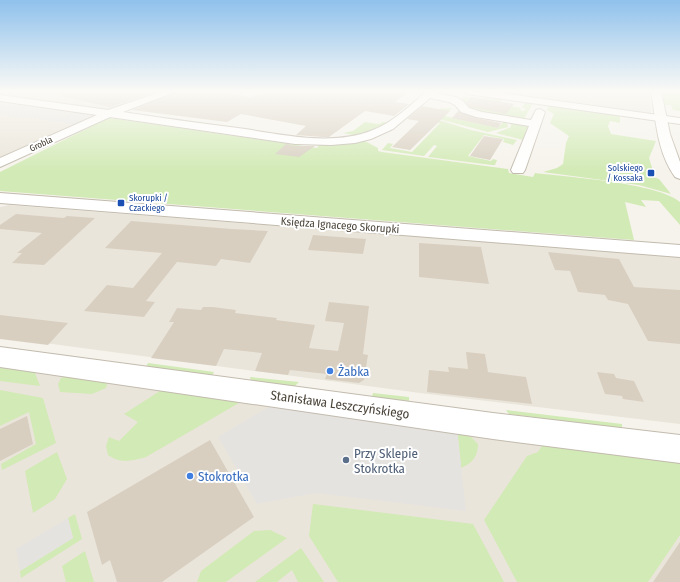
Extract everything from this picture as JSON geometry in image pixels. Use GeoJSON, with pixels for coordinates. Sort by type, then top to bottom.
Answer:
{"type":"FeatureCollection","features":[{"type":"Feature","properties":{"kind":"street","name":"Grobla"},"geometry":{"type":"LineString","coordinates":[[0,163],[99,118]]}},
{"type":"Feature","properties":{"kind":"street"},"geometry":{"type":"LineString","coordinates":[[138,118],[295,140],[338,142],[360,138],[383,130],[400,118]]}},
{"type":"Feature","properties":{"kind":"street"},"geometry":{"type":"LineString","coordinates":[[500,118],[536,124]]}},
{"type":"Feature","properties":{"kind":"street"},"geometry":{"type":"LineString","coordinates":[[518,170],[538,118]]}},
{"type":"Feature","properties":{"kind":"street"},"geometry":{"type":"LineString","coordinates":[[662,118],[671,159],[680,174]]}},
{"type":"Feature","properties":{"kind":"street"},"geometry":{"type":"LineString","coordinates":[[663,118],[680,121]]}},
{"type":"Feature","properties":{"kind":"street","name":"Księdza Ignacego Skorupki"},"geometry":{"type":"LineString","coordinates":[[0,198],[680,251]]}},
{"type":"Feature","properties":{"kind":"street","name":"Stanisława Leszczyńskiego"},"geometry":{"type":"LineString","coordinates":[[0,357],[493,426],[680,449]]}},
{"type":"Feature","properties":{"kind":"shaded area"},"geometry":{"type":"Polygon","coordinates":[[[0,118],[99,118],[0,163],[0,118]]]}},
{"type":"Feature","properties":{"kind":"shaded area"},"geometry":{"type":"Polygon","coordinates":[[[34,118],[87,118],[73,124],[34,118]]]}},
{"type":"Feature","properties":{"kind":"shaded area"},"geometry":{"type":"Polygon","coordinates":[[[9,205],[680,257],[680,424],[420,393],[0,337],[0,207],[9,205]]]}},
{"type":"Feature","properties":{"kind":"shaded area"},"geometry":{"type":"Polygon","coordinates":[[[0,357],[680,449],[680,582],[0,582],[0,357]]]}},
{"type":"Feature","properties":{"kind":"shaded area","name":"Przy Sklepie Stokrotka"},"geometry":{"type":"Polygon","coordinates":[[[270,406],[457,428],[466,511],[316,493],[257,504],[218,437],[270,406]]]}},
{"type":"Feature","properties":{"kind":"shaded area"},"geometry":{"type":"Polygon","coordinates":[[[68,518],[73,538],[20,571],[16,549],[68,518]]]}},
{"type":"Feature","properties":{"kind":"green space"},"geometry":{"type":"Polygon","coordinates":[[[112,118],[317,148],[319,145],[363,140],[378,148],[378,151],[382,152],[508,169],[509,173],[533,177],[535,173],[633,186],[669,195],[680,202],[680,225],[659,201],[641,200],[646,207],[625,202],[634,240],[0,191],[0,172],[104,120],[112,118]]]}},
{"type":"Feature","properties":{"kind":"green space"},"geometry":{"type":"Polygon","coordinates":[[[427,118],[442,121],[471,130],[517,140],[513,145],[503,142],[504,139],[484,135],[468,156],[491,161],[493,159],[497,160],[495,165],[428,157],[437,146],[434,145],[424,156],[382,150],[388,143],[393,144],[390,148],[412,152],[440,123],[408,119],[427,118]]]}},
{"type":"Feature","properties":{"kind":"green space"},"geometry":{"type":"Polygon","coordinates":[[[436,118],[455,118],[498,128],[503,122],[497,121],[498,119],[507,122],[508,127],[488,132],[436,118]]]}},
{"type":"Feature","properties":{"kind":"green space"},"geometry":{"type":"Polygon","coordinates":[[[552,118],[620,118],[620,123],[610,121],[608,126],[611,134],[656,141],[649,158],[653,171],[649,171],[653,177],[659,179],[671,194],[639,185],[543,172],[557,168],[563,164],[566,143],[569,136],[550,123],[552,118]]]}},
{"type":"Feature","properties":{"kind":"green space"},"geometry":{"type":"Polygon","coordinates":[[[508,121],[529,125],[523,140],[496,133],[511,127],[511,123],[508,121]]]}},
{"type":"Feature","properties":{"kind":"green space"},"geometry":{"type":"Polygon","coordinates":[[[365,122],[379,124],[383,122],[389,123],[358,136],[343,133],[353,131],[365,122]]]}},
{"type":"Feature","properties":{"kind":"green space"},"geometry":{"type":"Polygon","coordinates":[[[148,363],[214,372],[212,376],[146,367],[148,363]]]}},
{"type":"Feature","properties":{"kind":"green space"},"geometry":{"type":"Polygon","coordinates":[[[0,366],[29,370],[35,373],[40,386],[0,381],[0,366]]]}},
{"type":"Feature","properties":{"kind":"green space"},"geometry":{"type":"Polygon","coordinates":[[[66,376],[105,380],[107,384],[106,388],[92,394],[60,392],[58,384],[61,378],[66,376]]]}},
{"type":"Feature","properties":{"kind":"green space"},"geometry":{"type":"Polygon","coordinates":[[[250,377],[299,382],[294,387],[251,381],[250,377]]]}},
{"type":"Feature","properties":{"kind":"green space"},"geometry":{"type":"Polygon","coordinates":[[[163,389],[244,400],[146,457],[122,461],[108,455],[106,446],[109,437],[119,441],[138,422],[124,414],[163,389]]]}},
{"type":"Feature","properties":{"kind":"green space"},"geometry":{"type":"Polygon","coordinates":[[[0,390],[43,398],[56,443],[2,470],[1,464],[36,444],[29,412],[0,426],[0,390]]]}},
{"type":"Feature","properties":{"kind":"green space"},"geometry":{"type":"Polygon","coordinates":[[[373,393],[409,397],[409,401],[372,397],[373,393]]]}},
{"type":"Feature","properties":{"kind":"green space"},"geometry":{"type":"Polygon","coordinates":[[[506,410],[622,424],[622,429],[509,414],[506,410]]]}},
{"type":"Feature","properties":{"kind":"green space"},"geometry":{"type":"Polygon","coordinates":[[[457,428],[465,431],[478,444],[477,453],[474,459],[461,468],[457,428]]]}},
{"type":"Feature","properties":{"kind":"green space"},"geometry":{"type":"Polygon","coordinates":[[[545,441],[680,458],[680,535],[648,582],[517,582],[484,520],[527,456],[538,452],[545,441]]]}},
{"type":"Feature","properties":{"kind":"green space"},"geometry":{"type":"Polygon","coordinates":[[[57,452],[67,479],[55,499],[33,513],[25,471],[57,452]]]}},
{"type":"Feature","properties":{"kind":"green space"},"geometry":{"type":"Polygon","coordinates":[[[313,504],[473,524],[504,582],[338,582],[309,536],[313,504]]]}},
{"type":"Feature","properties":{"kind":"green space"},"geometry":{"type":"Polygon","coordinates":[[[75,514],[82,539],[21,578],[20,571],[73,538],[68,518],[75,514]]]}},
{"type":"Feature","properties":{"kind":"green space"},"geometry":{"type":"Polygon","coordinates":[[[270,530],[287,538],[226,582],[197,582],[201,571],[254,531],[270,530]]]}},
{"type":"Feature","properties":{"kind":"green space"},"geometry":{"type":"Polygon","coordinates":[[[301,548],[324,582],[298,582],[292,570],[277,582],[255,582],[301,548]]]}},
{"type":"Feature","properties":{"kind":"green space"},"geometry":{"type":"Polygon","coordinates":[[[85,551],[94,582],[66,582],[62,566],[85,551]]]}},
{"type":"Feature","properties":{"kind":"building"},"geometry":{"type":"Polygon","coordinates":[[[197,118],[234,118],[227,122],[197,118]]]}},
{"type":"Feature","properties":{"kind":"building"},"geometry":{"type":"Polygon","coordinates":[[[264,118],[355,118],[329,137],[296,135],[306,126],[264,118]]]}},
{"type":"Feature","properties":{"kind":"building"},"geometry":{"type":"Polygon","coordinates":[[[443,118],[410,150],[392,147],[419,121],[407,119],[443,118]]]}},
{"type":"Feature","properties":{"kind":"building"},"geometry":{"type":"Polygon","coordinates":[[[453,118],[477,118],[501,123],[498,128],[453,118]]]}},
{"type":"Feature","properties":{"kind":"building"},"geometry":{"type":"Polygon","coordinates":[[[484,136],[503,139],[490,160],[470,156],[484,136]]]}},
{"type":"Feature","properties":{"kind":"building"},"geometry":{"type":"Polygon","coordinates":[[[286,144],[295,146],[315,146],[299,157],[275,154],[286,144]]]}},
{"type":"Feature","properties":{"kind":"building"},"geometry":{"type":"Polygon","coordinates":[[[16,214],[64,218],[67,216],[95,218],[44,265],[12,263],[22,253],[17,253],[42,233],[0,229],[0,225],[16,214]]]}},
{"type":"Feature","properties":{"kind":"building"},"geometry":{"type":"Polygon","coordinates":[[[131,221],[268,231],[250,263],[221,259],[216,266],[177,262],[146,301],[155,302],[144,317],[84,311],[107,285],[133,288],[162,253],[105,248],[131,221]]]}},
{"type":"Feature","properties":{"kind":"building"},"geometry":{"type":"Polygon","coordinates":[[[313,235],[366,239],[363,254],[308,250],[313,235]]]}},
{"type":"Feature","properties":{"kind":"building"},"geometry":{"type":"Polygon","coordinates":[[[419,243],[481,247],[489,284],[419,277],[419,243]]]}},
{"type":"Feature","properties":{"kind":"building"},"geometry":{"type":"Polygon","coordinates":[[[548,252],[619,259],[634,287],[680,290],[680,344],[648,341],[628,304],[608,300],[605,295],[578,292],[570,271],[555,270],[548,252]]]}},
{"type":"Feature","properties":{"kind":"building"},"geometry":{"type":"Polygon","coordinates":[[[329,302],[369,306],[363,354],[368,355],[364,380],[359,383],[325,379],[327,374],[290,370],[288,375],[255,371],[262,353],[224,349],[216,366],[151,358],[174,322],[169,322],[177,308],[201,310],[203,307],[236,310],[235,313],[277,318],[276,320],[315,325],[309,348],[338,351],[344,323],[325,321],[329,302]]]}},
{"type":"Feature","properties":{"kind":"building"},"geometry":{"type":"Polygon","coordinates":[[[0,315],[68,323],[48,345],[0,339],[0,315]]]}},
{"type":"Feature","properties":{"kind":"building"},"geometry":{"type":"Polygon","coordinates":[[[466,352],[485,354],[488,372],[526,377],[532,404],[427,392],[429,370],[449,372],[448,367],[468,369],[466,352]]]}},
{"type":"Feature","properties":{"kind":"building"},"geometry":{"type":"Polygon","coordinates":[[[597,372],[614,374],[616,378],[634,381],[644,402],[623,399],[622,396],[605,394],[597,372]]]}},
{"type":"Feature","properties":{"kind":"building"},"geometry":{"type":"Polygon","coordinates":[[[27,416],[33,444],[0,461],[0,429],[27,416]]]}},
{"type":"Feature","properties":{"kind":"building","name":"Stokrotka"},"geometry":{"type":"Polygon","coordinates":[[[210,440],[254,517],[162,582],[117,582],[110,560],[102,565],[87,512],[210,440]]]}},
{"type":"Feature","properties":{"kind":"building"},"geometry":{"type":"Polygon","coordinates":[[[680,542],[680,582],[653,582],[680,542]]]}},
{"type":"Feature","properties":{"kind":"place","name":"Solskiego / Kossaka"},"geometry":{"type":"Point","coordinates":[651,173]}},
{"type":"Feature","properties":{"kind":"place","name":"Skorupki / Czackiego"},"geometry":{"type":"Point","coordinates":[121,203]}},
{"type":"Feature","properties":{"kind":"place","name":"Żabka"},"geometry":{"type":"Point","coordinates":[330,371]}},
{"type":"Feature","properties":{"kind":"place","name":"Przy Sklepie Stokrotka"},"geometry":{"type":"Point","coordinates":[346,460]}},
{"type":"Feature","properties":{"kind":"place","name":"Stokrotka"},"geometry":{"type":"Point","coordinates":[190,476]}}]}
